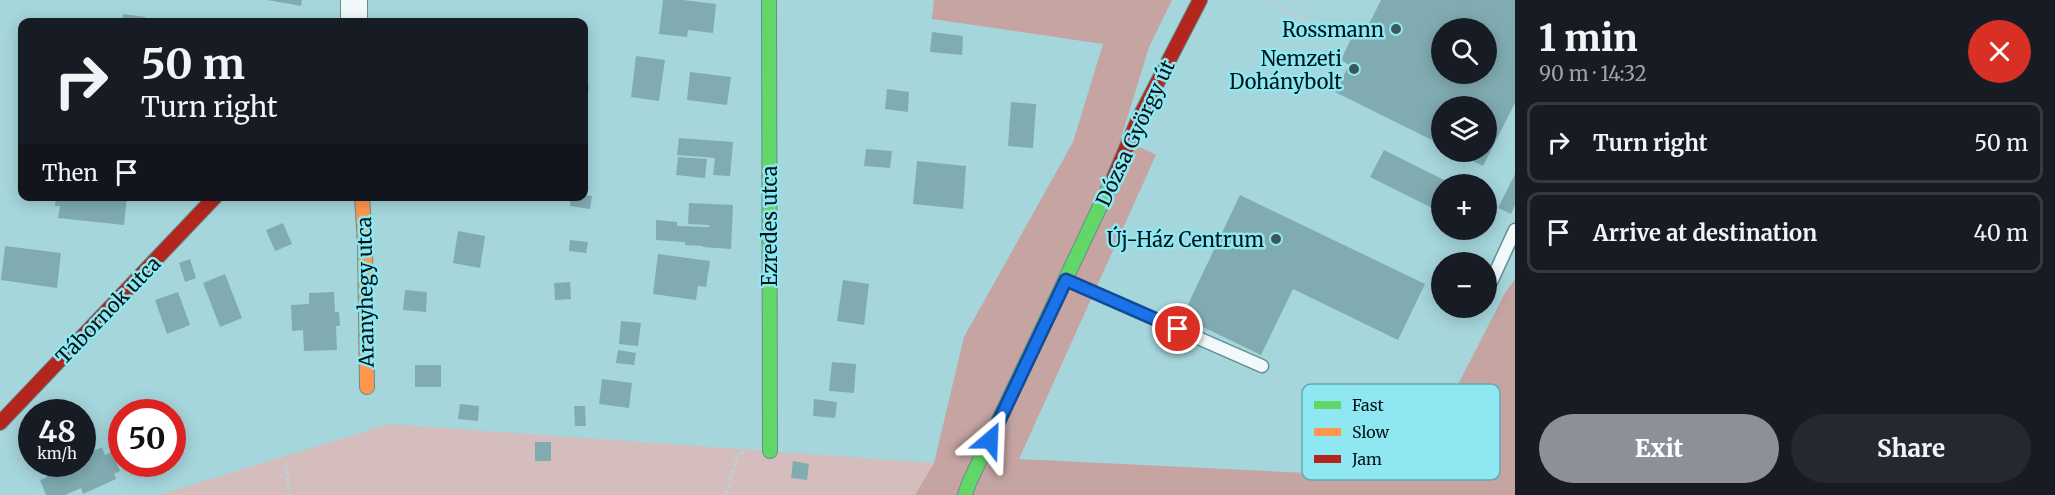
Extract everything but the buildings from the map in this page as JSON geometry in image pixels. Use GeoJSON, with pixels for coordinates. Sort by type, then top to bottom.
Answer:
{"type":"FeatureCollection","features":[{"type":"Feature","properties":{"kind":"street"},"geometry":{"type":"LineString","coordinates":[[354,0],[354,18]]}},
{"type":"Feature","properties":{"kind":"street","name":"Ezredes utca"},"geometry":{"type":"LineString","coordinates":[[769,0],[770,451]]}},
{"type":"Feature","properties":{"kind":"street","name":"Dózsa György út"},"geometry":{"type":"LineString","coordinates":[[965,495],[1114,178],[1138,120],[1200,0]]}},
{"type":"Feature","properties":{"kind":"street","name":"Tábornok utca"},"geometry":{"type":"LineString","coordinates":[[0,423],[211,201]]}},
{"type":"Feature","properties":{"kind":"street","name":"Aranyhegy utca"},"geometry":{"type":"LineString","coordinates":[[362,201],[367,387]]}},
{"type":"Feature","properties":{"kind":"lane"},"geometry":{"type":"LineString","coordinates":[[1497,269],[1515,230]]}},
{"type":"Feature","properties":{"kind":"lane"},"geometry":{"type":"LineString","coordinates":[[1066,280],[1262,366]]}},
{"type":"Feature","properties":{"kind":"path"},"geometry":{"type":"LineString","coordinates":[[1268,0],[1349,43]]}},
{"type":"Feature","properties":{"kind":"path"},"geometry":{"type":"LineString","coordinates":[[726,495],[738,453]]}},
{"type":"Feature","properties":{"kind":"path"},"geometry":{"type":"LineString","coordinates":[[286,463],[289,495]]}},
{"type":"Feature","properties":{"kind":"shaded area"},"geometry":{"type":"Polygon","coordinates":[[[934,0],[1172,0],[1149,47],[1121,138],[1156,155],[1019,459],[1302,473],[1302,480],[1500,480],[1500,384],[1458,384],[1492,318],[1497,318],[1497,309],[1515,279],[1515,495],[915,495],[934,463],[964,337],[1073,142],[1103,44],[932,19],[934,0]]]}},
{"type":"Feature","properties":{"kind":"shaded area"},"geometry":{"type":"Polygon","coordinates":[[[389,424],[934,463],[915,495],[159,495],[389,424]]]}},
{"type":"Feature","properties":{"kind":"traffic: fast"},"geometry":{"type":"LineString","coordinates":[[769,0],[770,451]]}},
{"type":"Feature","properties":{"kind":"traffic: fast"},"geometry":{"type":"LineString","coordinates":[[965,495],[1114,177]]}},
{"type":"Feature","properties":{"kind":"traffic: slow"},"geometry":{"type":"LineString","coordinates":[[362,201],[367,387]]}},
{"type":"Feature","properties":{"kind":"traffic: jam"},"geometry":{"type":"LineString","coordinates":[[1114,177],[1138,120],[1200,0]]}},
{"type":"Feature","properties":{"kind":"traffic: jam"},"geometry":{"type":"LineString","coordinates":[[0,423],[211,201]]}},
{"type":"Feature","properties":{"kind":"place","name":"Rossmann"},"geometry":{"type":"Point","coordinates":[1396,29]}},
{"type":"Feature","properties":{"kind":"place","name":"Nemzeti Dohánybolt"},"geometry":{"type":"Point","coordinates":[1354,69]}},
{"type":"Feature","properties":{"kind":"place","name":"Új-Ház Centrum"},"geometry":{"type":"Point","coordinates":[1276,239]}},
{"type":"Feature","properties":{"kind":"route"},"geometry":{"type":"LineString","coordinates":[[990,440],[1066,280],[1178,329]]}}]}
